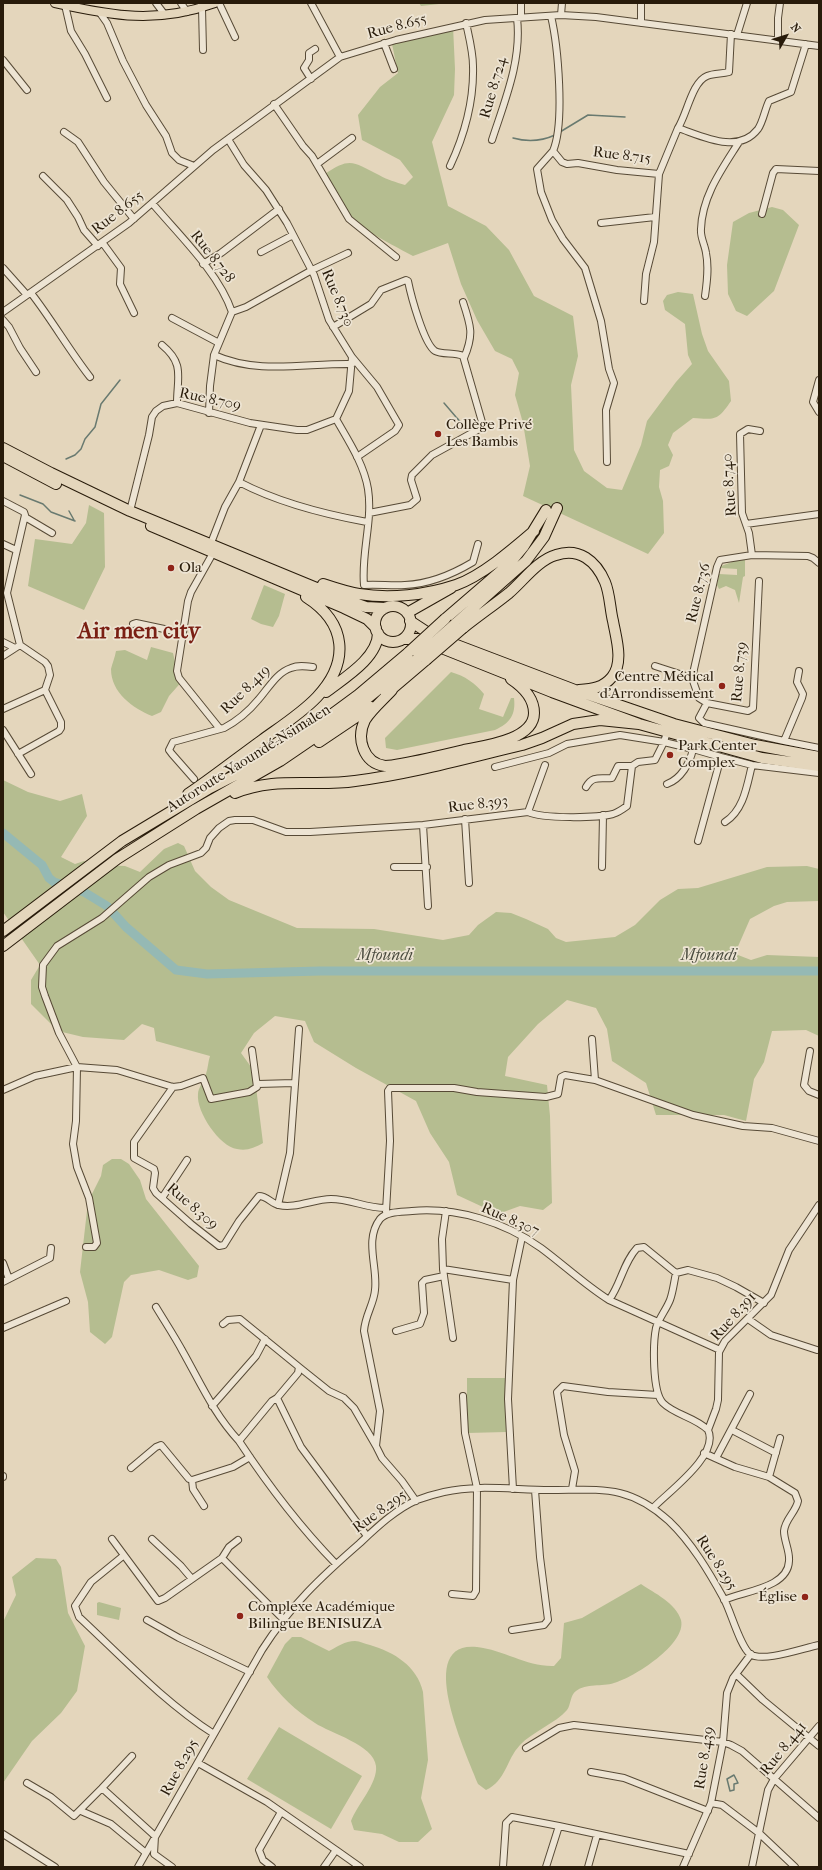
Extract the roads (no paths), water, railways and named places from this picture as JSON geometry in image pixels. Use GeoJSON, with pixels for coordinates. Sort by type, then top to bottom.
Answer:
{"type":"FeatureCollection","features":[{"type":"Feature","properties":{"kind":"highway"},"geometry":{"type":"LineString","coordinates":[[3,448],[130,511],[268,572],[358,614],[377,630],[382,637],[392,641],[419,639],[639,724],[762,758],[819,766]]}},
{"type":"Feature","properties":{"kind":"highway"},"geometry":{"type":"LineString","coordinates":[[3,456],[80,495],[212,548]]}},
{"type":"Feature","properties":{"kind":"highway"},"geometry":{"type":"LineString","coordinates":[[495,602],[524,574],[542,552],[550,539],[551,509]]}},
{"type":"Feature","properties":{"kind":"highway","name":"Autoroute Yaoundé-Nsimalen"},"geometry":{"type":"LineString","coordinates":[[3,946],[92,876],[141,843],[280,761],[343,718],[417,656],[445,619],[510,563],[551,509]]}},
{"type":"Feature","properties":{"kind":"highway","name":"Autoroute Yaoundé-Nsimalen"},"geometry":{"type":"LineString","coordinates":[[3,931],[122,841],[210,788],[254,766],[305,734],[358,695],[459,626],[526,561],[544,537],[551,509]]}},
{"type":"Feature","properties":{"kind":"highway"},"geometry":{"type":"LineString","coordinates":[[409,617],[456,584],[502,558],[534,531]]}},
{"type":"Feature","properties":{"kind":"highway"},"geometry":{"type":"LineString","coordinates":[[459,626],[507,594],[544,561],[555,555],[570,552],[584,555],[596,566],[606,583],[618,648],[618,662],[613,676],[605,684],[594,688],[575,690]]}},
{"type":"Feature","properties":{"kind":"highway"},"geometry":{"type":"LineString","coordinates":[[268,572],[357,594],[378,596],[411,594],[456,584]]}},
{"type":"Feature","properties":{"kind":"highway"},"geometry":{"type":"LineString","coordinates":[[268,572],[366,607],[385,608],[397,606],[433,636],[575,690],[699,732],[755,745],[819,757]]}},
{"type":"Feature","properties":{"kind":"highway"},"geometry":{"type":"LineString","coordinates":[[268,572],[316,603],[325,612],[338,632],[340,644],[338,662],[334,675],[316,698]]}},
{"type":"Feature","properties":{"kind":"highway"},"geometry":{"type":"LineString","coordinates":[[122,841],[210,778],[366,660],[375,648],[378,641],[377,616],[385,608]]}},
{"type":"Feature","properties":{"kind":"highway"},"geometry":{"type":"LineString","coordinates":[[403,639],[409,632],[409,617]]}},
{"type":"Feature","properties":{"kind":"highway"},"geometry":{"type":"LineString","coordinates":[[417,656],[392,690],[370,713],[361,730],[361,741],[364,750],[377,763],[385,766],[401,764],[500,742],[519,735],[526,730],[532,724],[534,716],[534,707],[531,697],[518,683],[502,671]]}},
{"type":"Feature","properties":{"kind":"highway"},"geometry":{"type":"LineString","coordinates":[[280,761],[298,754],[331,735],[392,690]]}},
{"type":"Feature","properties":{"kind":"highway"},"geometry":{"type":"LineString","coordinates":[[182,818],[240,791],[269,783],[323,784],[374,779],[522,745],[573,724],[600,720],[639,724]]}},
{"type":"Feature","properties":{"kind":"main road"},"geometry":{"type":"LineString","coordinates":[[54,3],[100,13],[128,16],[165,15],[187,12],[214,3]]}},
{"type":"Feature","properties":{"kind":"street"},"geometry":{"type":"LineString","coordinates":[[156,3],[165,15]]}},
{"type":"Feature","properties":{"kind":"street"},"geometry":{"type":"LineString","coordinates":[[181,3],[187,12]]}},
{"type":"Feature","properties":{"kind":"street"},"geometry":{"type":"LineString","coordinates":[[219,3],[235,37]]}},
{"type":"Feature","properties":{"kind":"street"},"geometry":{"type":"LineString","coordinates":[[311,3],[340,57]]}},
{"type":"Feature","properties":{"kind":"street","name":"Rue 8.724"},"geometry":{"type":"LineString","coordinates":[[492,140],[516,65],[521,3]]}},
{"type":"Feature","properties":{"kind":"street"},"geometry":{"type":"LineString","coordinates":[[561,15],[562,3]]}},
{"type":"Feature","properties":{"kind":"street"},"geometry":{"type":"LineString","coordinates":[[641,3],[641,23]]}},
{"type":"Feature","properties":{"kind":"street"},"geometry":{"type":"LineString","coordinates":[[734,35],[747,3]]}},
{"type":"Feature","properties":{"kind":"street"},"geometry":{"type":"LineString","coordinates":[[778,40],[780,3]]}},
{"type":"Feature","properties":{"kind":"street"},"geometry":{"type":"LineString","coordinates":[[64,5],[71,30],[89,60],[107,98]]}},
{"type":"Feature","properties":{"kind":"street"},"geometry":{"type":"LineString","coordinates":[[202,8],[203,50]]}},
{"type":"Feature","properties":{"kind":"street"},"geometry":{"type":"LineString","coordinates":[[100,13],[146,104],[166,136],[172,153],[179,160],[194,166]]}},
{"type":"Feature","properties":{"kind":"street","name":"Rue 8.655"},"geometry":{"type":"LineString","coordinates":[[3,312],[134,220],[194,166],[228,139],[340,57],[466,23],[561,15],[596,17],[819,46]]}},
{"type":"Feature","properties":{"kind":"street"},"geometry":{"type":"LineString","coordinates":[[551,16],[560,107],[553,151],[537,169],[541,192],[555,226],[585,268],[602,321],[609,369],[614,383],[606,410],[607,462]]}},
{"type":"Feature","properties":{"kind":"street"},"geometry":{"type":"LineString","coordinates":[[450,166],[461,142],[473,78],[472,54],[466,23]]}},
{"type":"Feature","properties":{"kind":"street","name":"Rue 8.715"},"geometry":{"type":"LineString","coordinates":[[553,151],[562,162],[567,164],[578,163],[617,170],[659,174],[699,82],[708,76],[729,72],[734,35]]}},
{"type":"Feature","properties":{"kind":"street"},"geometry":{"type":"LineString","coordinates":[[384,44],[394,69]]}},
{"type":"Feature","properties":{"kind":"street"},"geometry":{"type":"LineString","coordinates":[[678,128],[712,140],[739,142],[746,140],[758,129],[769,100],[791,92],[806,44]]}},
{"type":"Feature","properties":{"kind":"street"},"geometry":{"type":"LineString","coordinates":[[311,79],[304,68],[309,60],[309,53],[315,49]]}},
{"type":"Feature","properties":{"kind":"street"},"geometry":{"type":"LineString","coordinates":[[3,60],[27,90]]}},
{"type":"Feature","properties":{"kind":"street"},"geometry":{"type":"LineString","coordinates":[[274,104],[317,164],[349,219],[396,257]]}},
{"type":"Feature","properties":{"kind":"street"},"geometry":{"type":"LineString","coordinates":[[64,132],[78,142],[104,182],[134,220]]}},
{"type":"Feature","properties":{"kind":"street"},"geometry":{"type":"LineString","coordinates":[[317,164],[352,138]]}},
{"type":"Feature","properties":{"kind":"street","name":"Rue 8.730"},"geometry":{"type":"LineString","coordinates":[[228,139],[248,170],[266,190],[279,209],[312,270],[333,327],[352,361],[377,387],[399,425],[396,431],[357,457]]}},
{"type":"Feature","properties":{"kind":"street"},"geometry":{"type":"LineString","coordinates":[[705,296],[707,256],[701,232],[702,220],[714,180],[739,142]]}},
{"type":"Feature","properties":{"kind":"street"},"geometry":{"type":"LineString","coordinates":[[762,214],[773,173],[776,170],[819,171]]}},
{"type":"Feature","properties":{"kind":"street"},"geometry":{"type":"LineString","coordinates":[[644,301],[646,274],[654,242],[659,174]]}},
{"type":"Feature","properties":{"kind":"street"},"geometry":{"type":"LineString","coordinates":[[43,176],[67,200],[84,230],[119,264],[120,284],[134,313]]}},
{"type":"Feature","properties":{"kind":"street","name":"Rue 8.728"},"geometry":{"type":"LineString","coordinates":[[152,203],[218,283],[227,298],[232,312]]}},
{"type":"Feature","properties":{"kind":"street"},"geometry":{"type":"LineString","coordinates":[[203,264],[221,253],[279,209]]}},
{"type":"Feature","properties":{"kind":"street"},"geometry":{"type":"LineString","coordinates":[[601,223],[655,217]]}},
{"type":"Feature","properties":{"kind":"street"},"geometry":{"type":"LineString","coordinates":[[262,252],[293,235]]}},
{"type":"Feature","properties":{"kind":"street"},"geometry":{"type":"LineString","coordinates":[[209,413],[210,386],[214,355],[232,312],[246,307],[312,270],[348,253]]}},
{"type":"Feature","properties":{"kind":"street"},"geometry":{"type":"LineString","coordinates":[[3,268],[46,312],[71,353],[90,377]]}},
{"type":"Feature","properties":{"kind":"street"},"geometry":{"type":"LineString","coordinates":[[333,327],[371,304],[381,290],[403,280],[408,281],[414,307],[429,344],[436,352],[459,354],[464,358]]}},
{"type":"Feature","properties":{"kind":"street"},"geometry":{"type":"LineString","coordinates":[[369,513],[410,506],[417,499],[417,495],[411,480],[412,476],[432,455],[481,428],[482,422],[464,358],[471,338],[470,323],[463,302]]}},
{"type":"Feature","properties":{"kind":"street"},"geometry":{"type":"LineString","coordinates":[[172,318],[219,343]]}},
{"type":"Feature","properties":{"kind":"street"},"geometry":{"type":"LineString","coordinates":[[3,320],[9,327],[20,348],[36,372]]}},
{"type":"Feature","properties":{"kind":"street"},"geometry":{"type":"LineString","coordinates":[[162,345],[177,360],[177,403]]}},
{"type":"Feature","properties":{"kind":"street"},"geometry":{"type":"LineString","coordinates":[[214,355],[224,360],[261,367],[352,361],[347,398],[336,419],[357,457],[367,485],[369,513],[363,574],[364,585],[407,585],[425,582],[453,573],[474,562],[478,544]]}},
{"type":"Feature","properties":{"kind":"street"},"geometry":{"type":"LineString","coordinates":[[819,380],[813,402],[819,412]]}},
{"type":"Feature","properties":{"kind":"street","name":"Rue 8.709"},"geometry":{"type":"LineString","coordinates":[[130,511],[152,417],[156,411],[163,406],[177,403],[209,413],[261,425],[307,430],[336,419]]}},
{"type":"Feature","properties":{"kind":"street"},"geometry":{"type":"LineString","coordinates":[[220,729],[178,674],[183,633],[191,592],[212,548],[225,507],[239,482],[261,425]]}},
{"type":"Feature","properties":{"kind":"street","name":"Rue 8.740"},"geometry":{"type":"LineString","coordinates":[[752,555],[746,524],[742,513],[740,434],[748,429],[760,431]]}},
{"type":"Feature","properties":{"kind":"street"},"geometry":{"type":"LineString","coordinates":[[239,482],[261,494],[291,504],[368,522]]}},
{"type":"Feature","properties":{"kind":"street"},"geometry":{"type":"LineString","coordinates":[[3,501],[24,512],[25,518],[5,592],[18,646]]}},
{"type":"Feature","properties":{"kind":"street"},"geometry":{"type":"LineString","coordinates":[[746,524],[819,514]]}},
{"type":"Feature","properties":{"kind":"street"},"geometry":{"type":"LineString","coordinates":[[25,518],[52,532]]}},
{"type":"Feature","properties":{"kind":"street"},"geometry":{"type":"LineString","coordinates":[[3,544],[16,550]]}},
{"type":"Feature","properties":{"kind":"street","name":"Rue 8.736"},"geometry":{"type":"LineString","coordinates":[[692,678],[717,567],[720,560],[725,558],[752,555],[808,556],[814,558],[819,563]]}},
{"type":"Feature","properties":{"kind":"street","name":"Rue 8.739"},"geometry":{"type":"LineString","coordinates":[[759,581],[753,708],[748,711],[707,703],[699,718],[704,723],[784,741]]}},
{"type":"Feature","properties":{"kind":"street"},"geometry":{"type":"LineString","coordinates":[[134,624],[136,623],[183,633]]}},
{"type":"Feature","properties":{"kind":"street"},"geometry":{"type":"LineString","coordinates":[[3,642],[18,646],[45,662],[48,666],[50,675],[45,690],[61,722],[61,728],[59,731],[18,754]]}},
{"type":"Feature","properties":{"kind":"street"},"geometry":{"type":"LineString","coordinates":[[3,656],[18,646]]}},
{"type":"Feature","properties":{"kind":"street","name":"Rue 8.419"},"geometry":{"type":"LineString","coordinates":[[194,779],[169,750],[170,746],[178,740],[220,729],[232,724],[247,711],[278,676],[287,670],[298,666],[313,667]]}},
{"type":"Feature","properties":{"kind":"street"},"geometry":{"type":"LineString","coordinates":[[654,666],[692,678],[699,698],[707,703]]}},
{"type":"Feature","properties":{"kind":"street"},"geometry":{"type":"LineString","coordinates":[[799,671],[797,682],[803,694],[784,741],[819,748]]}},
{"type":"Feature","properties":{"kind":"street"},"geometry":{"type":"LineString","coordinates":[[3,710],[45,690]]}},
{"type":"Feature","properties":{"kind":"street"},"geometry":{"type":"LineString","coordinates":[[3,730],[31,774]]}},
{"type":"Feature","properties":{"kind":"street"},"geometry":{"type":"LineString","coordinates":[[586,787],[590,781],[596,777],[612,778],[618,766],[632,766],[638,762],[655,760],[667,732]]}},
{"type":"Feature","properties":{"kind":"street"},"geometry":{"type":"LineString","coordinates":[[495,767],[549,753],[567,744],[620,735],[664,742],[752,765],[819,773]]}},
{"type":"Feature","properties":{"kind":"street"},"geometry":{"type":"LineString","coordinates":[[667,784],[679,778],[691,756],[693,749]]}},
{"type":"Feature","properties":{"kind":"street"},"geometry":{"type":"LineString","coordinates":[[698,841],[721,757]]}},
{"type":"Feature","properties":{"kind":"street"},"geometry":{"type":"LineString","coordinates":[[528,812],[545,765]]}},
{"type":"Feature","properties":{"kind":"street"},"geometry":{"type":"LineString","coordinates":[[725,822],[730,819],[742,803],[752,765]]}},
{"type":"Feature","properties":{"kind":"street","name":"Rue 8.393"},"geometry":{"type":"LineString","coordinates":[[77,1067],[59,1032],[44,992],[43,965],[57,946],[102,918],[156,873],[169,865],[201,853],[206,848],[210,838],[219,828],[235,820],[253,820],[286,832],[423,825],[528,812],[541,816],[603,815],[615,813],[627,806],[632,766]]}},
{"type":"Feature","properties":{"kind":"street"},"geometry":{"type":"LineString","coordinates":[[602,867],[603,815]]}},
{"type":"Feature","properties":{"kind":"street"},"geometry":{"type":"LineString","coordinates":[[465,819],[469,883]]}},
{"type":"Feature","properties":{"kind":"street"},"geometry":{"type":"LineString","coordinates":[[423,825],[427,867],[428,906]]}},
{"type":"Feature","properties":{"kind":"street"},"geometry":{"type":"LineString","coordinates":[[394,867],[427,867]]}},
{"type":"Feature","properties":{"kind":"street"},"geometry":{"type":"LineString","coordinates":[[299,1029],[290,1153],[278,1205],[330,1199],[349,1201],[386,1212]]}},
{"type":"Feature","properties":{"kind":"street"},"geometry":{"type":"LineString","coordinates":[[592,1040],[595,1080]]}},
{"type":"Feature","properties":{"kind":"street"},"geometry":{"type":"LineString","coordinates":[[3,1090],[35,1076],[77,1067],[117,1070],[173,1087],[181,1086],[203,1078],[211,1099],[249,1092],[257,1087],[258,1084],[252,1050]]}},
{"type":"Feature","properties":{"kind":"street"},"geometry":{"type":"LineString","coordinates":[[810,1051],[804,1085],[809,1091],[819,1095]]}},
{"type":"Feature","properties":{"kind":"street"},"geometry":{"type":"LineString","coordinates":[[77,1067],[76,1121],[73,1144],[77,1167],[89,1198],[97,1243],[94,1247],[86,1247]]}},
{"type":"Feature","properties":{"kind":"street"},"geometry":{"type":"LineString","coordinates":[[376,1446],[380,1420],[379,1404],[364,1331],[365,1319],[375,1291],[372,1237],[380,1219],[386,1212],[390,1141],[388,1091],[390,1088],[454,1088],[477,1092],[546,1097],[558,1094],[562,1077],[565,1075],[595,1080],[693,1115],[743,1126],[772,1128],[819,1141]]}},
{"type":"Feature","properties":{"kind":"street"},"geometry":{"type":"LineString","coordinates":[[258,1084],[294,1083]]}},
{"type":"Feature","properties":{"kind":"street","name":"Rue 8.309"},"geometry":{"type":"LineString","coordinates":[[173,1087],[134,1142],[134,1158],[154,1169],[155,1173],[153,1188],[191,1224],[219,1246],[224,1245],[257,1198],[263,1196],[278,1205]]}},
{"type":"Feature","properties":{"kind":"street"},"geometry":{"type":"LineString","coordinates":[[162,1198],[187,1160]]}},
{"type":"Feature","properties":{"kind":"street","name":"Rue 8.391"},"geometry":{"type":"LineString","coordinates":[[653,1508],[691,1473],[704,1453],[710,1441],[708,1430],[718,1400],[720,1388],[717,1361],[720,1350],[725,1341],[764,1303],[775,1287],[789,1250],[819,1205]]}},
{"type":"Feature","properties":{"kind":"street"},"geometry":{"type":"LineString","coordinates":[[446,1211],[442,1239],[443,1269],[453,1338]]}},
{"type":"Feature","properties":{"kind":"street","name":"Rue 8.307"},"geometry":{"type":"LineString","coordinates":[[386,1212],[446,1211],[484,1220],[539,1246],[595,1291],[609,1300],[720,1350]]}},
{"type":"Feature","properties":{"kind":"street"},"geometry":{"type":"LineString","coordinates":[[513,1489],[508,1399],[513,1280],[522,1237]]}},
{"type":"Feature","properties":{"kind":"street"},"geometry":{"type":"LineString","coordinates":[[609,1300],[614,1294],[626,1264],[637,1248],[644,1247],[676,1273]]}},
{"type":"Feature","properties":{"kind":"street"},"geometry":{"type":"LineString","coordinates":[[3,1263],[6,1280],[50,1258],[52,1248]]}},
{"type":"Feature","properties":{"kind":"street"},"geometry":{"type":"LineString","coordinates":[[443,1269],[513,1280]]}},
{"type":"Feature","properties":{"kind":"street"},"geometry":{"type":"LineString","coordinates":[[676,1273],[688,1270],[717,1278],[764,1303]]}},
{"type":"Feature","properties":{"kind":"street"},"geometry":{"type":"LineString","coordinates":[[676,1273],[670,1300],[658,1322],[654,1351],[658,1395],[661,1402],[668,1407],[694,1420],[708,1430]]}},
{"type":"Feature","properties":{"kind":"street"},"geometry":{"type":"LineString","coordinates":[[396,1331],[420,1324],[424,1312],[422,1283],[426,1280],[444,1276]]}},
{"type":"Feature","properties":{"kind":"street"},"geometry":{"type":"LineString","coordinates":[[3,1328],[66,1301]]}},
{"type":"Feature","properties":{"kind":"street"},"geometry":{"type":"LineString","coordinates":[[156,1307],[184,1353],[212,1406],[224,1424],[239,1441],[298,1523],[336,1564]]}},
{"type":"Feature","properties":{"kind":"street"},"geometry":{"type":"LineString","coordinates":[[223,1324],[228,1320],[240,1319],[329,1391],[344,1398],[354,1408],[382,1458],[402,1481],[416,1501]]}},
{"type":"Feature","properties":{"kind":"street"},"geometry":{"type":"LineString","coordinates":[[748,1319],[771,1335],[817,1350]]}},
{"type":"Feature","properties":{"kind":"street"},"geometry":{"type":"LineString","coordinates":[[212,1406],[256,1356],[265,1339]]}},
{"type":"Feature","properties":{"kind":"street"},"geometry":{"type":"LineString","coordinates":[[239,1441],[272,1401],[277,1398],[298,1373],[299,1367]]}},
{"type":"Feature","properties":{"kind":"street"},"geometry":{"type":"LineString","coordinates":[[572,1490],[575,1471],[564,1435],[557,1392],[559,1388],[563,1386],[608,1392],[658,1395]]}},
{"type":"Feature","properties":{"kind":"street"},"geometry":{"type":"LineString","coordinates":[[716,1458],[750,1394]]}},
{"type":"Feature","properties":{"kind":"street"},"geometry":{"type":"LineString","coordinates":[[452,1594],[473,1596],[476,1591],[477,1488],[465,1433],[463,1396]]}},
{"type":"Feature","properties":{"kind":"street"},"geometry":{"type":"LineString","coordinates":[[277,1398],[301,1447],[367,1536]]}},
{"type":"Feature","properties":{"kind":"street"},"geometry":{"type":"LineString","coordinates":[[732,1430],[776,1453]]}},
{"type":"Feature","properties":{"kind":"street"},"geometry":{"type":"LineString","coordinates":[[770,1477],[780,1438]]}},
{"type":"Feature","properties":{"kind":"street"},"geometry":{"type":"LineString","coordinates":[[131,1468],[156,1447],[161,1445],[189,1479],[192,1480],[193,1488],[204,1506]]}},
{"type":"Feature","properties":{"kind":"street"},"geometry":{"type":"LineString","coordinates":[[704,1453],[740,1468],[770,1477],[783,1484],[798,1497],[798,1504],[789,1518],[784,1531],[789,1552],[789,1567],[786,1573],[773,1584],[724,1600]]}},
{"type":"Feature","properties":{"kind":"street"},"geometry":{"type":"LineString","coordinates":[[192,1480],[228,1469],[250,1457]]}},
{"type":"Feature","properties":{"kind":"street","name":"Rue 8.295"},"geometry":{"type":"LineString","coordinates":[[138,1867],[250,1672],[283,1619],[305,1594],[367,1536],[416,1501],[446,1491],[477,1488],[535,1490],[600,1489],[633,1496],[653,1508],[684,1538],[724,1600],[744,1645],[750,1654]]}},
{"type":"Feature","properties":{"kind":"street"},"geometry":{"type":"LineString","coordinates":[[512,1630],[544,1625],[548,1620],[539,1549],[535,1490]]}},
{"type":"Feature","properties":{"kind":"street"},"geometry":{"type":"LineString","coordinates":[[112,1539],[123,1556],[158,1601],[165,1598],[222,1558],[229,1547],[238,1540]]}},
{"type":"Feature","properties":{"kind":"street"},"geometry":{"type":"LineString","coordinates":[[152,1539],[181,1566],[192,1579]]}},
{"type":"Feature","properties":{"kind":"street"},"geometry":{"type":"LineString","coordinates":[[123,1556],[88,1586],[75,1606],[79,1617],[158,1691],[199,1725],[214,1734]]}},
{"type":"Feature","properties":{"kind":"street"},"geometry":{"type":"LineString","coordinates":[[222,1558],[283,1619]]}},
{"type":"Feature","properties":{"kind":"street"},"geometry":{"type":"LineString","coordinates":[[147,1620],[179,1638],[250,1672]]}},
{"type":"Feature","properties":{"kind":"street"},"geometry":{"type":"LineString","coordinates":[[750,1654],[757,1656],[778,1655],[819,1646]]}},
{"type":"Feature","properties":{"kind":"street","name":"Rue 8.439"},"geometry":{"type":"LineString","coordinates":[[683,1867],[708,1811],[723,1742],[727,1693],[736,1674],[750,1654]]}},
{"type":"Feature","properties":{"kind":"street"},"geometry":{"type":"LineString","coordinates":[[736,1674],[763,1700],[819,1746]]}},
{"type":"Feature","properties":{"kind":"street"},"geometry":{"type":"LineString","coordinates":[[526,1748],[559,1728],[574,1725],[723,1742],[736,1747],[819,1818]]}},
{"type":"Feature","properties":{"kind":"street","name":"Rue 8.441"},"geometry":{"type":"LineString","coordinates":[[752,1867],[767,1795],[774,1779],[819,1726]]}},
{"type":"Feature","properties":{"kind":"street"},"geometry":{"type":"LineString","coordinates":[[27,1782],[51,1797],[74,1816],[132,1756]]}},
{"type":"Feature","properties":{"kind":"street"},"geometry":{"type":"LineString","coordinates":[[198,1763],[255,1794],[360,1867]]}},
{"type":"Feature","properties":{"kind":"street"},"geometry":{"type":"LineString","coordinates":[[591,1772],[624,1778],[708,1811]]}},
{"type":"Feature","properties":{"kind":"street"},"geometry":{"type":"LineString","coordinates":[[102,1788],[155,1836],[154,1854],[172,1867]]}},
{"type":"Feature","properties":{"kind":"street"},"geometry":{"type":"LineString","coordinates":[[710,1803],[722,1805],[759,1833],[795,1867]]}},
{"type":"Feature","properties":{"kind":"street"},"geometry":{"type":"LineString","coordinates":[[81,1810],[111,1824],[146,1853]]}},
{"type":"Feature","properties":{"kind":"street"},"geometry":{"type":"LineString","coordinates":[[272,1867],[263,1860],[259,1850],[281,1812]]}},
{"type":"Feature","properties":{"kind":"street"},"geometry":{"type":"LineString","coordinates":[[503,1867],[506,1823],[508,1819],[516,1817],[689,1854]]}},
{"type":"Feature","properties":{"kind":"street"},"geometry":{"type":"LineString","coordinates":[[546,1867],[559,1826]]}},
{"type":"Feature","properties":{"kind":"street"},"geometry":{"type":"LineString","coordinates":[[3,1834],[55,1867]]}},
{"type":"Feature","properties":{"kind":"street"},"geometry":{"type":"LineString","coordinates":[[588,1867],[597,1835]]}},
{"type":"Feature","properties":{"kind":"street"},"geometry":{"type":"LineString","coordinates":[[324,1867],[336,1850]]}},
{"type":"Feature","properties":{"kind":"waterway"},"geometry":{"type":"LineString","coordinates":[[560,132],[588,115],[625,117]]}},
{"type":"Feature","properties":{"kind":"waterway"},"geometry":{"type":"LineString","coordinates":[[513,138],[534,140],[545,139],[555,135]]}},
{"type":"Feature","properties":{"kind":"waterway"},"geometry":{"type":"LineString","coordinates":[[66,459],[75,455],[81,449],[85,439],[95,427],[101,404],[120,380]]}},
{"type":"Feature","properties":{"kind":"waterway"},"geometry":{"type":"LineString","coordinates":[[444,403],[456,417]]}},
{"type":"Feature","properties":{"kind":"waterway"},"geometry":{"type":"LineString","coordinates":[[457,418],[463,425]]}},
{"type":"Feature","properties":{"kind":"waterway"},"geometry":{"type":"LineString","coordinates":[[20,495],[43,504],[51,512],[75,521]]}},
{"type":"Feature","properties":{"kind":"waterway"},"geometry":{"type":"LineString","coordinates":[[69,511],[74,520]]}},
{"type":"Feature","properties":{"kind":"waterway","name":"Mfoundi"},"geometry":{"type":"LineString","coordinates":[[3,833],[42,865],[49,878],[54,882],[84,892],[107,906],[126,927],[176,970],[207,974],[320,971],[819,971]]}},
{"type":"Feature","properties":{"kind":"waterway"},"geometry":{"type":"LineString","coordinates":[[734,1775],[738,1783],[734,1784],[734,1790],[730,1791],[727,1779],[734,1775]]}},
{"type":"Feature","properties":{"kind":"place","name":"Collège Privé Les Bambis"},"geometry":{"type":"Point","coordinates":[438,434]}},
{"type":"Feature","properties":{"kind":"place","name":"Ola"},"geometry":{"type":"Point","coordinates":[171,568]}},
{"type":"Feature","properties":{"kind":"place","name":"Centre Médical d'Arrondissement"},"geometry":{"type":"Point","coordinates":[722,686]}},
{"type":"Feature","properties":{"kind":"place","name":"Park Center Complex"},"geometry":{"type":"Point","coordinates":[670,755]}},
{"type":"Feature","properties":{"kind":"place","name":"Église"},"geometry":{"type":"Point","coordinates":[805,1597]}},
{"type":"Feature","properties":{"kind":"place","name":"Complexe Académique Bilingue BENISUZA"},"geometry":{"type":"Point","coordinates":[240,1616]}},
{"type":"Feature","properties":{"kind":"district","name":"Air men city"},"geometry":{"type":"Point","coordinates":[139,632]}}]}
